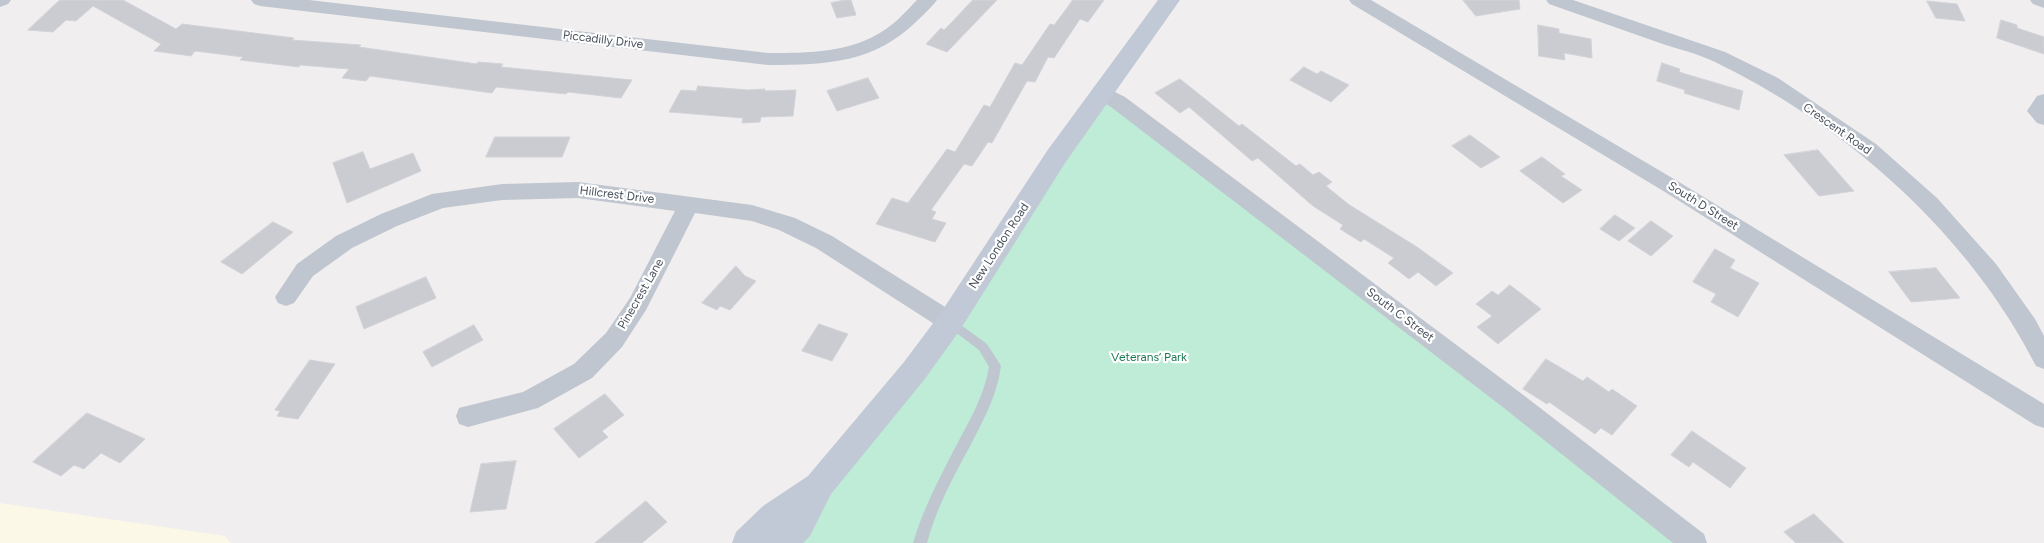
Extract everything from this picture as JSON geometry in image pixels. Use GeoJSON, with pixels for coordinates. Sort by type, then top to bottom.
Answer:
{"type":"FeatureCollection","features":[{"type":"Feature","properties":{"kind":"street","name":"Piccadilly Drive"},"geometry":{"type":"LineString","coordinates":[[260,0],[768,59],[812,59],[850,54],[877,43],[894,32],[928,0]]}},
{"type":"Feature","properties":{"kind":"street","name":"New London Road"},"geometry":{"type":"LineString","coordinates":[[783,543],[798,525],[820,484],[914,371],[950,322],[1056,157],[1169,0]]}},
{"type":"Feature","properties":{"kind":"street","name":"South D Street"},"geometry":{"type":"LineString","coordinates":[[1358,0],[1672,187],[2044,417]]}},
{"type":"Feature","properties":{"kind":"street","name":"Crescent Road"},"geometry":{"type":"LineString","coordinates":[[1554,0],[1718,56],[1772,84],[1869,150],[1929,204],[1988,270],[2026,326],[2044,359]]}},
{"type":"Feature","properties":{"kind":"street"},"geometry":{"type":"LineString","coordinates":[[2039,0],[2044,2]]}},
{"type":"Feature","properties":{"kind":"street","name":"South C Street"},"geometry":{"type":"LineString","coordinates":[[1101,92],[1118,102],[1466,365],[1694,543]]}},
{"type":"Feature","properties":{"kind":"street"},"geometry":{"type":"LineString","coordinates":[[2044,101],[2037,111],[2044,118]]}},
{"type":"Feature","properties":{"kind":"street","name":"Hillcrest Drive"},"geometry":{"type":"LineString","coordinates":[[286,297],[305,270],[344,242],[389,220],[440,200],[502,192],[578,190],[752,213],[787,224],[824,242],[950,322]]}},
{"type":"Feature","properties":{"kind":"street","name":"Pinecrest Lane"},"geometry":{"type":"LineString","coordinates":[[468,416],[529,401],[583,371],[614,340],[628,318],[689,205]]}},
{"type":"Feature","properties":{"kind":"street","name":"New London Road"},"geometry":{"type":"LineString","coordinates":[[748,543],[774,516],[820,484]]}},
{"type":"Feature","properties":{"kind":"lane"},"geometry":{"type":"LineString","coordinates":[[920,543],[944,482],[984,406],[993,382],[995,366],[983,347],[950,322]]}},
{"type":"Feature","properties":{"kind":"shaded area"},"geometry":{"type":"Polygon","coordinates":[[[0,503],[225,536],[231,543],[0,543],[0,503]]]}},
{"type":"Feature","properties":{"kind":"green space","name":"Veterans’ Park"},"geometry":{"type":"Polygon","coordinates":[[[1101,92],[1694,543],[783,543],[1101,92]]]}},
{"type":"Feature","properties":{"kind":"building"},"geometry":{"type":"Polygon","coordinates":[[[60,0],[123,0],[176,29],[182,24],[294,38],[292,40],[361,45],[359,47],[477,64],[478,62],[503,64],[501,67],[632,80],[621,98],[496,87],[492,93],[370,76],[366,81],[342,78],[349,69],[300,65],[299,67],[240,60],[243,57],[195,51],[191,56],[154,51],[161,44],[93,6],[76,21],[66,20],[53,32],[28,30],[60,0]]]}},
{"type":"Feature","properties":{"kind":"building"},"geometry":{"type":"Polygon","coordinates":[[[851,0],[856,15],[837,18],[831,3],[851,0]]]}},
{"type":"Feature","properties":{"kind":"building"},"geometry":{"type":"Polygon","coordinates":[[[973,0],[997,0],[947,52],[926,44],[941,28],[944,30],[973,0]]]}},
{"type":"Feature","properties":{"kind":"building"},"geometry":{"type":"Polygon","coordinates":[[[1073,0],[1104,0],[1088,22],[1080,19],[1054,58],[1048,57],[1035,82],[1027,81],[992,143],[988,142],[972,166],[964,164],[931,210],[936,212],[932,219],[946,223],[935,242],[876,224],[892,198],[908,203],[947,149],[955,152],[984,105],[990,107],[1015,63],[1022,65],[1050,24],[1054,25],[1073,0]]]}},
{"type":"Feature","properties":{"kind":"building"},"geometry":{"type":"Polygon","coordinates":[[[1463,0],[1519,0],[1520,9],[1476,16],[1463,0]]]}},
{"type":"Feature","properties":{"kind":"building"},"geometry":{"type":"Polygon","coordinates":[[[1927,1],[1957,4],[1965,21],[1936,18],[1927,1]]]}},
{"type":"Feature","properties":{"kind":"building"},"geometry":{"type":"Polygon","coordinates":[[[2001,20],[2017,25],[2017,28],[2044,37],[2044,54],[1997,38],[2001,20]]]}},
{"type":"Feature","properties":{"kind":"building"},"geometry":{"type":"Polygon","coordinates":[[[1538,25],[1559,29],[1559,33],[1591,39],[1592,58],[1564,53],[1565,60],[1539,56],[1538,25]]]}},
{"type":"Feature","properties":{"kind":"building"},"geometry":{"type":"Polygon","coordinates":[[[1662,63],[1680,69],[1679,72],[1743,91],[1739,110],[1684,93],[1685,90],[1657,81],[1662,63]]]}},
{"type":"Feature","properties":{"kind":"building"},"geometry":{"type":"Polygon","coordinates":[[[1304,67],[1317,74],[1321,71],[1349,85],[1331,102],[1290,80],[1304,67]]]}},
{"type":"Feature","properties":{"kind":"building"},"geometry":{"type":"Polygon","coordinates":[[[868,78],[879,98],[837,111],[827,91],[868,78]]]}},
{"type":"Feature","properties":{"kind":"building"},"geometry":{"type":"Polygon","coordinates":[[[1180,79],[1239,126],[1242,124],[1296,166],[1300,164],[1313,175],[1319,172],[1332,182],[1326,186],[1348,204],[1417,247],[1453,273],[1436,286],[1418,272],[1409,279],[1388,263],[1394,258],[1364,239],[1361,242],[1340,229],[1343,225],[1313,206],[1258,158],[1252,161],[1189,107],[1180,113],[1155,93],[1180,79]]]}},
{"type":"Feature","properties":{"kind":"building"},"geometry":{"type":"Polygon","coordinates":[[[698,86],[748,90],[765,89],[765,91],[796,90],[793,116],[761,117],[760,122],[742,123],[743,118],[669,112],[681,90],[696,91],[698,86]]]}},
{"type":"Feature","properties":{"kind":"building"},"geometry":{"type":"Polygon","coordinates":[[[1470,135],[1500,157],[1481,168],[1452,146],[1470,135]]]}},
{"type":"Feature","properties":{"kind":"building"},"geometry":{"type":"Polygon","coordinates":[[[495,137],[570,137],[562,157],[486,157],[495,137]]]}},
{"type":"Feature","properties":{"kind":"building"},"geometry":{"type":"Polygon","coordinates":[[[1818,150],[1854,191],[1819,196],[1784,155],[1818,150]]]}},
{"type":"Feature","properties":{"kind":"building"},"geometry":{"type":"Polygon","coordinates":[[[363,152],[370,169],[413,153],[421,171],[347,203],[333,163],[363,152]]]}},
{"type":"Feature","properties":{"kind":"building"},"geometry":{"type":"Polygon","coordinates":[[[1542,157],[1565,174],[1561,176],[1582,190],[1563,203],[1520,171],[1542,157]]]}},
{"type":"Feature","properties":{"kind":"building"},"geometry":{"type":"Polygon","coordinates":[[[1615,215],[1635,228],[1619,241],[1600,229],[1615,215]]]}},
{"type":"Feature","properties":{"kind":"building"},"geometry":{"type":"Polygon","coordinates":[[[1651,221],[1673,236],[1651,256],[1628,241],[1651,221]]]}},
{"type":"Feature","properties":{"kind":"building"},"geometry":{"type":"Polygon","coordinates":[[[273,222],[293,232],[242,274],[221,262],[273,222]]]}},
{"type":"Feature","properties":{"kind":"building"},"geometry":{"type":"Polygon","coordinates":[[[1715,249],[1735,260],[1730,268],[1759,283],[1738,317],[1711,302],[1716,294],[1693,282],[1715,249]]]}},
{"type":"Feature","properties":{"kind":"building"},"geometry":{"type":"Polygon","coordinates":[[[736,266],[745,276],[756,281],[730,310],[720,306],[717,310],[702,303],[736,266]]]}},
{"type":"Feature","properties":{"kind":"building"},"geometry":{"type":"Polygon","coordinates":[[[1936,268],[1960,298],[1911,302],[1889,272],[1936,268]]]}},
{"type":"Feature","properties":{"kind":"building"},"geometry":{"type":"Polygon","coordinates":[[[426,277],[436,298],[364,329],[356,307],[426,277]]]}},
{"type":"Feature","properties":{"kind":"building"},"geometry":{"type":"Polygon","coordinates":[[[1510,285],[1541,309],[1498,344],[1477,327],[1492,316],[1476,304],[1492,291],[1498,295],[1510,285]]]}},
{"type":"Feature","properties":{"kind":"building"},"geometry":{"type":"Polygon","coordinates":[[[819,324],[848,334],[832,361],[802,351],[819,324]]]}},
{"type":"Feature","properties":{"kind":"building"},"geometry":{"type":"Polygon","coordinates":[[[474,325],[483,340],[432,367],[423,352],[474,325]]]}},
{"type":"Feature","properties":{"kind":"building"},"geometry":{"type":"Polygon","coordinates":[[[1546,359],[1583,381],[1587,377],[1609,392],[1612,389],[1637,406],[1612,435],[1601,428],[1595,434],[1549,402],[1547,404],[1523,389],[1546,359]]]}},
{"type":"Feature","properties":{"kind":"building"},"geometry":{"type":"Polygon","coordinates":[[[310,360],[335,364],[298,419],[277,416],[280,411],[275,410],[310,360]]]}},
{"type":"Feature","properties":{"kind":"building"},"geometry":{"type":"Polygon","coordinates":[[[605,394],[624,415],[602,431],[608,437],[579,458],[554,429],[605,394]]]}},
{"type":"Feature","properties":{"kind":"building"},"geometry":{"type":"Polygon","coordinates":[[[87,413],[145,439],[120,463],[101,453],[84,469],[74,465],[61,476],[33,462],[87,413]]]}},
{"type":"Feature","properties":{"kind":"building"},"geometry":{"type":"Polygon","coordinates":[[[1692,431],[1746,468],[1730,488],[1693,462],[1689,467],[1671,455],[1692,431]]]}},
{"type":"Feature","properties":{"kind":"building"},"geometry":{"type":"Polygon","coordinates":[[[516,461],[506,509],[470,512],[481,464],[516,461]]]}},
{"type":"Feature","properties":{"kind":"building"},"geometry":{"type":"Polygon","coordinates":[[[646,501],[667,522],[642,543],[595,543],[646,501]]]}},
{"type":"Feature","properties":{"kind":"building"},"geometry":{"type":"Polygon","coordinates":[[[1814,514],[1844,543],[1796,543],[1784,532],[1814,514]]]}}]}
